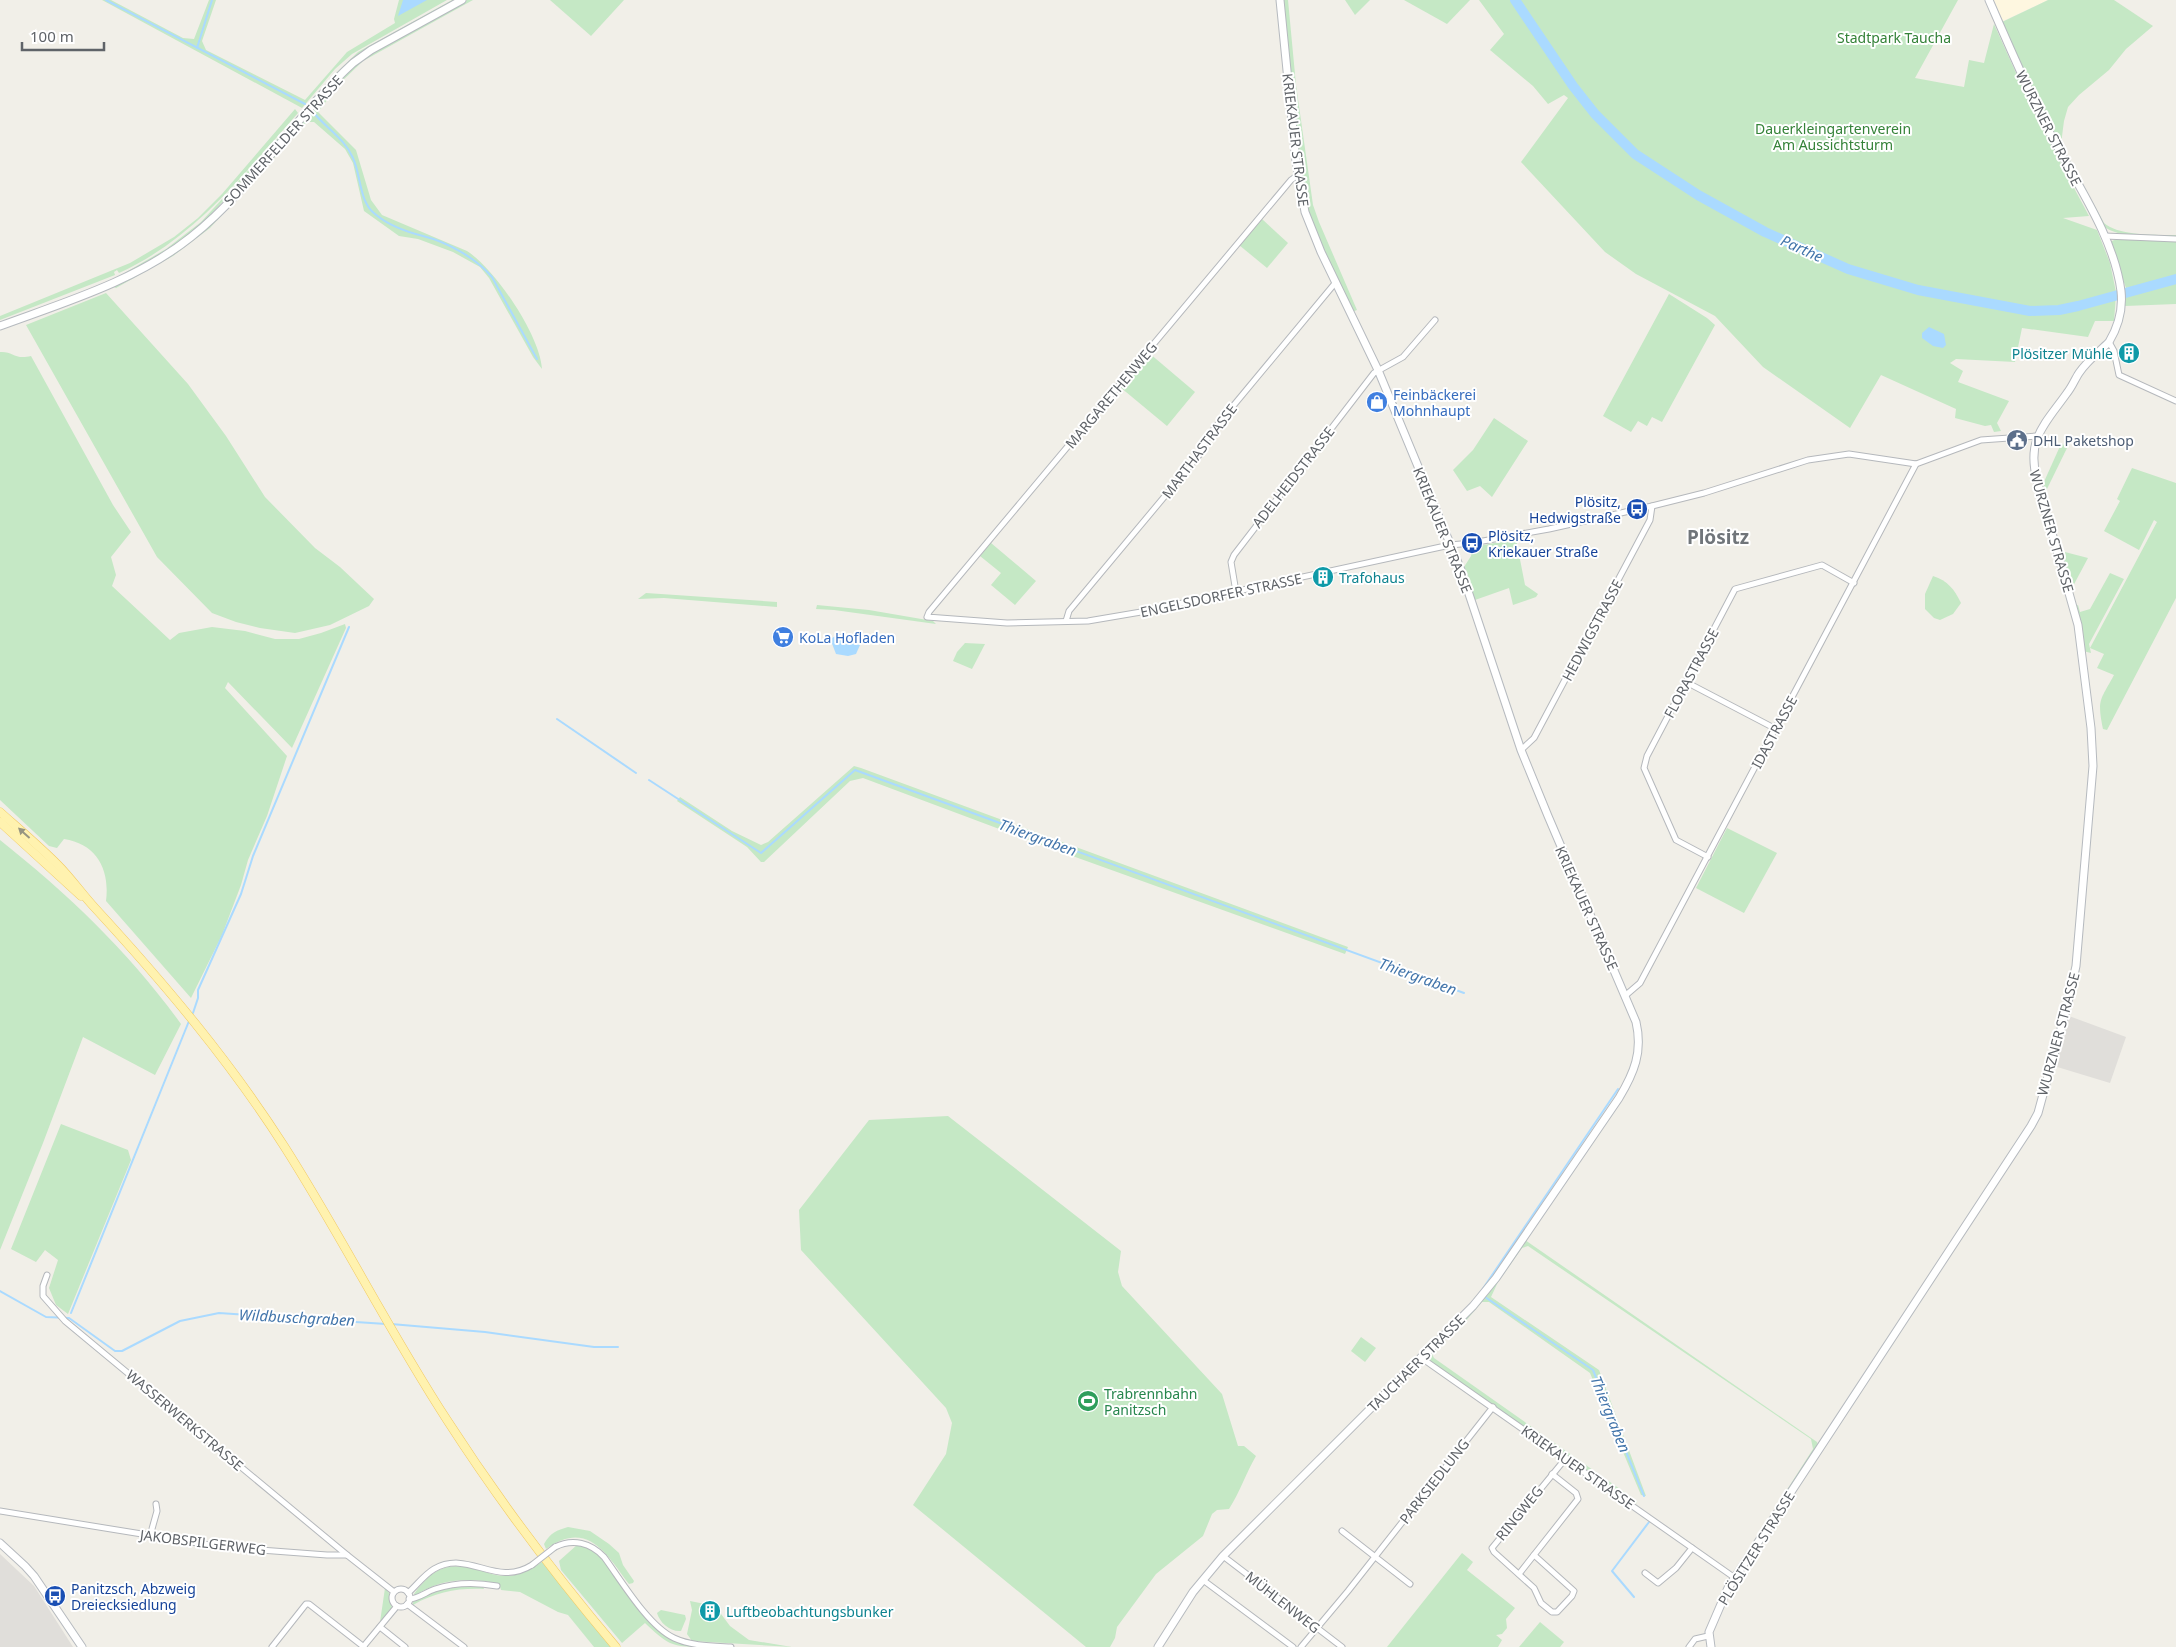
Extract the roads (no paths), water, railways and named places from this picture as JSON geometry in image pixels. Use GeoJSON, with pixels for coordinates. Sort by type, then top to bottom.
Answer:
{"type":"FeatureCollection","features":[{"type":"Feature","properties":{"kind":"main road"},"geometry":{"type":"LineString","coordinates":[[0,812],[58,865],[139,956],[194,1021],[242,1085],[323,1208],[447,1420],[534,1546],[616,1647]]}},
{"type":"Feature","properties":{"kind":"main road"},"geometry":{"type":"LineString","coordinates":[[0,822],[90,903]]}},
{"type":"Feature","properties":{"kind":"street","name":"SOMMERFELDER STRASSE"},"geometry":{"type":"LineString","coordinates":[[0,326],[108,285],[157,261],[206,224],[353,63],[370,50],[462,0]]}},
{"type":"Feature","properties":{"kind":"street","name":"KRIEKAUER STRASSE"},"geometry":{"type":"LineString","coordinates":[[1280,0],[1298,175],[1304,212],[1378,370],[1464,578],[1522,750],[1573,877],[1626,995],[1638,1031],[1639,1054]]}},
{"type":"Feature","properties":{"kind":"street","name":"WURZNER STRASSE"},"geometry":{"type":"LineString","coordinates":[[1822,1443],[2038,1113],[2067,1007],[2076,966],[2093,757],[2078,625],[2033,463],[2037,436],[2080,371],[2109,342],[2119,320],[2121,304],[2120,285],[2105,236],[2029,92],[1989,0]]}},
{"type":"Feature","properties":{"kind":"street","name":"MARGARETHENWEG"},"geometry":{"type":"LineString","coordinates":[[927,617],[929,612],[1291,180],[1298,175]]}},
{"type":"Feature","properties":{"kind":"street"},"geometry":{"type":"LineString","coordinates":[[2105,236],[2176,240]]}},
{"type":"Feature","properties":{"kind":"street","name":"MARTHASTRASSE"},"geometry":{"type":"LineString","coordinates":[[1066,621],[1069,612],[1200,454],[1209,435],[1336,282]]}},
{"type":"Feature","properties":{"kind":"street"},"geometry":{"type":"LineString","coordinates":[[1378,370],[1403,357],[1435,320]]}},
{"type":"Feature","properties":{"kind":"street"},"geometry":{"type":"LineString","coordinates":[[2109,342],[2114,351],[2119,375],[2176,402]]}},
{"type":"Feature","properties":{"kind":"street","name":"ADELHEIDSTRASSE"},"geometry":{"type":"LineString","coordinates":[[1236,592],[1231,562],[1234,554],[1378,370]]}},
{"type":"Feature","properties":{"kind":"street","name":"ENGELSDORFER STRASSE"},"geometry":{"type":"LineString","coordinates":[[927,617],[1007,623],[1088,621],[1141,612],[1450,545],[1472,543],[1549,529],[1652,506],[1704,493],[1808,460],[1849,454],[1916,464],[1981,440],[2037,436]]}},
{"type":"Feature","properties":{"kind":"street","name":"IDASTRASSE"},"geometry":{"type":"LineString","coordinates":[[1626,995],[1640,983],[1916,464]]}},
{"type":"Feature","properties":{"kind":"street","name":"HEDWIGSTRASSE"},"geometry":{"type":"LineString","coordinates":[[1522,750],[1534,738],[1650,520],[1652,506]]}},
{"type":"Feature","properties":{"kind":"street","name":"FLORASTRASSE"},"geometry":{"type":"LineString","coordinates":[[1708,857],[1676,840],[1644,768],[1646,756],[1735,589],[1822,565],[1854,583]]}},
{"type":"Feature","properties":{"kind":"street"},"geometry":{"type":"LineString","coordinates":[[1686,682],[1776,729]]}},
{"type":"Feature","properties":{"kind":"street","name":"TAUCHAER STRASSE"},"geometry":{"type":"LineString","coordinates":[[1158,1647],[1203,1580],[1223,1556],[1420,1358],[1461,1320],[1496,1278],[1619,1098],[1630,1080],[1639,1054]]}},
{"type":"Feature","properties":{"kind":"street","name":"WASSERWERKSTRASSE"},"geometry":{"type":"LineString","coordinates":[[47,1275],[43,1286],[43,1296],[65,1321],[347,1555]]}},
{"type":"Feature","properties":{"kind":"street","name":"KRIEKAUER STRASSE"},"geometry":{"type":"LineString","coordinates":[[1420,1358],[1566,1458],[1734,1578]]}},
{"type":"Feature","properties":{"kind":"street","name":"PARKSIEDLUNG"},"geometry":{"type":"LineString","coordinates":[[1301,1647],[1492,1407]]}},
{"type":"Feature","properties":{"kind":"street","name":"PLÖSITZER STRASSE"},"geometry":{"type":"LineString","coordinates":[[1708,1636],[1720,1603],[1734,1578],[1822,1443]]}},
{"type":"Feature","properties":{"kind":"street","name":"RINGWEG"},"geometry":{"type":"LineString","coordinates":[[1534,1554],[1572,1587],[1574,1591],[1558,1612],[1553,1612],[1541,1603],[1536,1590],[1494,1552],[1492,1548],[1566,1458]]}},
{"type":"Feature","properties":{"kind":"street","name":"RINGWEG"},"geometry":{"type":"LineString","coordinates":[[1519,1574],[1578,1499],[1576,1493],[1552,1474]]}},
{"type":"Feature","properties":{"kind":"street"},"geometry":{"type":"LineString","coordinates":[[150,1536],[157,1511],[156,1504]]}},
{"type":"Feature","properties":{"kind":"street","name":"JAKOBSPILGERWEG"},"geometry":{"type":"LineString","coordinates":[[0,1511],[241,1549],[327,1556],[347,1555]]}},
{"type":"Feature","properties":{"kind":"street"},"geometry":{"type":"LineString","coordinates":[[1342,1531],[1410,1584]]}},
{"type":"Feature","properties":{"kind":"street"},"geometry":{"type":"LineString","coordinates":[[394,1592],[393,1601],[397,1606],[402,1607],[430,1572],[442,1566],[462,1563],[504,1574],[521,1571],[555,1547],[565,1543],[578,1542],[591,1546],[600,1552],[652,1621],[667,1634],[692,1643],[731,1647]]}},
{"type":"Feature","properties":{"kind":"street"},"geometry":{"type":"LineString","coordinates":[[0,1543],[34,1576],[82,1647]]}},
{"type":"Feature","properties":{"kind":"street"},"geometry":{"type":"LineString","coordinates":[[1646,1573],[1658,1583],[1676,1568],[1692,1548]]}},
{"type":"Feature","properties":{"kind":"street"},"geometry":{"type":"LineString","coordinates":[[347,1555],[394,1592]]}},
{"type":"Feature","properties":{"kind":"street","name":"MÜHLENWEG"},"geometry":{"type":"LineString","coordinates":[[1223,1556],[1342,1647]]}},
{"type":"Feature","properties":{"kind":"street"},"geometry":{"type":"LineString","coordinates":[[1203,1580],[1293,1647]]}},
{"type":"Feature","properties":{"kind":"street"},"geometry":{"type":"LineString","coordinates":[[408,1599],[414,1599],[428,1591],[452,1584],[469,1583],[497,1586]]}},
{"type":"Feature","properties":{"kind":"street"},"geometry":{"type":"LineString","coordinates":[[394,1592],[402,1590],[408,1599],[464,1647]]}},
{"type":"Feature","properties":{"kind":"street"},"geometry":{"type":"LineString","coordinates":[[272,1647],[306,1604],[309,1604],[363,1647],[397,1606]]}},
{"type":"Feature","properties":{"kind":"street"},"geometry":{"type":"LineString","coordinates":[[380,1627],[405,1647]]}},
{"type":"Feature","properties":{"kind":"street"},"geometry":{"type":"LineString","coordinates":[[1688,1647],[1695,1639],[1708,1636],[1711,1647]]}},
{"type":"Feature","properties":{"kind":"water"},"geometry":{"type":"Polygon","coordinates":[[[403,0],[427,0],[398,16],[403,0]]]}},
{"type":"Feature","properties":{"kind":"water"},"geometry":{"type":"Polygon","coordinates":[[[1929,327],[1944,334],[1946,345],[1943,348],[1933,346],[1922,338],[1922,333],[1929,327]]]}},
{"type":"Feature","properties":{"kind":"water"},"geometry":{"type":"Polygon","coordinates":[[[839,634],[857,639],[860,645],[856,654],[848,656],[836,654],[831,641],[832,638],[839,634]]]}},
{"type":"Feature","properties":{"kind":"waterway"},"geometry":{"type":"LineString","coordinates":[[106,0],[305,104]]}},
{"type":"Feature","properties":{"kind":"waterway"},"geometry":{"type":"LineString","coordinates":[[197,48],[212,0]]}},
{"type":"Feature","properties":{"kind":"waterway","name":"Parthe"},"geometry":{"type":"LineString","coordinates":[[1515,0],[1573,86],[1595,114],[1635,154],[1698,195],[1765,232],[1848,269],[1918,290],[2030,311],[2059,310],[2078,306],[2176,279]]}},
{"type":"Feature","properties":{"kind":"waterway"},"geometry":{"type":"LineString","coordinates":[[313,112],[350,151],[356,165],[363,195],[370,209],[386,222],[451,247],[478,263],[492,277],[537,359]]}},
{"type":"Feature","properties":{"kind":"waterway"},"geometry":{"type":"LineString","coordinates":[[193,1013],[198,998],[198,990],[241,894],[253,856],[349,627]]}},
{"type":"Feature","properties":{"kind":"waterway","name":"Thiergraben"},"geometry":{"type":"LineString","coordinates":[[557,719],[636,773]]}},
{"type":"Feature","properties":{"kind":"waterway","name":"Thiergraben"},"geometry":{"type":"LineString","coordinates":[[649,780],[761,853],[855,770],[1464,993]]}},
{"type":"Feature","properties":{"kind":"waterway"},"geometry":{"type":"LineString","coordinates":[[71,1313],[189,1021]]}},
{"type":"Feature","properties":{"kind":"waterway","name":"Thiergraben"},"geometry":{"type":"LineString","coordinates":[[1480,1293],[1618,1089]]}},
{"type":"Feature","properties":{"kind":"waterway","name":"Wildbuschgraben"},"geometry":{"type":"LineString","coordinates":[[0,1291],[46,1317],[69,1318],[115,1351],[122,1351],[180,1321],[219,1313],[386,1324]]}},
{"type":"Feature","properties":{"kind":"waterway","name":"Thiergraben"},"geometry":{"type":"LineString","coordinates":[[1485,1297],[1593,1370],[1644,1496]]}},
{"type":"Feature","properties":{"kind":"waterway","name":"Wildbuschgraben"},"geometry":{"type":"LineString","coordinates":[[391,1324],[485,1332],[594,1347],[618,1347]]}},
{"type":"Feature","properties":{"kind":"waterway","name":"Wildbuschgraben"},"geometry":{"type":"LineString","coordinates":[[1634,1597],[1612,1571],[1649,1522]]}},
{"type":"Feature","properties":{"kind":"place","name":"Plösitzer Mühle"},"geometry":{"type":"Point","coordinates":[2129,353]}},
{"type":"Feature","properties":{"kind":"place","name":"Feinbäckerei Mohnhaupt"},"geometry":{"type":"Point","coordinates":[1377,402]}},
{"type":"Feature","properties":{"kind":"place","name":"DHL Paketshop"},"geometry":{"type":"Point","coordinates":[2017,440]}},
{"type":"Feature","properties":{"kind":"place","name":"Plösitz, Hedwigstraße"},"geometry":{"type":"Point","coordinates":[1637,509]}},
{"type":"Feature","properties":{"kind":"place","name":"Plösitz, Kriekauer Straße"},"geometry":{"type":"Point","coordinates":[1472,543]}},
{"type":"Feature","properties":{"kind":"place","name":"Trafohaus"},"geometry":{"type":"Point","coordinates":[1323,577]}},
{"type":"Feature","properties":{"kind":"place","name":"KoLa Hofladen"},"geometry":{"type":"Point","coordinates":[783,637]}},
{"type":"Feature","properties":{"kind":"place","name":"Trabrennbahn Panitzsch"},"geometry":{"type":"Point","coordinates":[1088,1401]}},
{"type":"Feature","properties":{"kind":"place","name":"Panitzsch, Abzweig Dreiecksiedlung"},"geometry":{"type":"Point","coordinates":[55,1596]}},
{"type":"Feature","properties":{"kind":"place","name":"Luftbeobachtungsbunker"},"geometry":{"type":"Point","coordinates":[710,1611]}},
{"type":"Feature","properties":{"kind":"district","name":"Plösitz"},"geometry":{"type":"Point","coordinates":[1718,537]}},
{"type":"Feature","properties":{"kind":"park label","name":"Stadtpark Taucha"},"geometry":{"type":"Point","coordinates":[1894,37]}},
{"type":"Feature","properties":{"kind":"park label","name":"Dauerkleingartenverein Am Aussichtsturm"},"geometry":{"type":"Point","coordinates":[1833,136]}}]}
